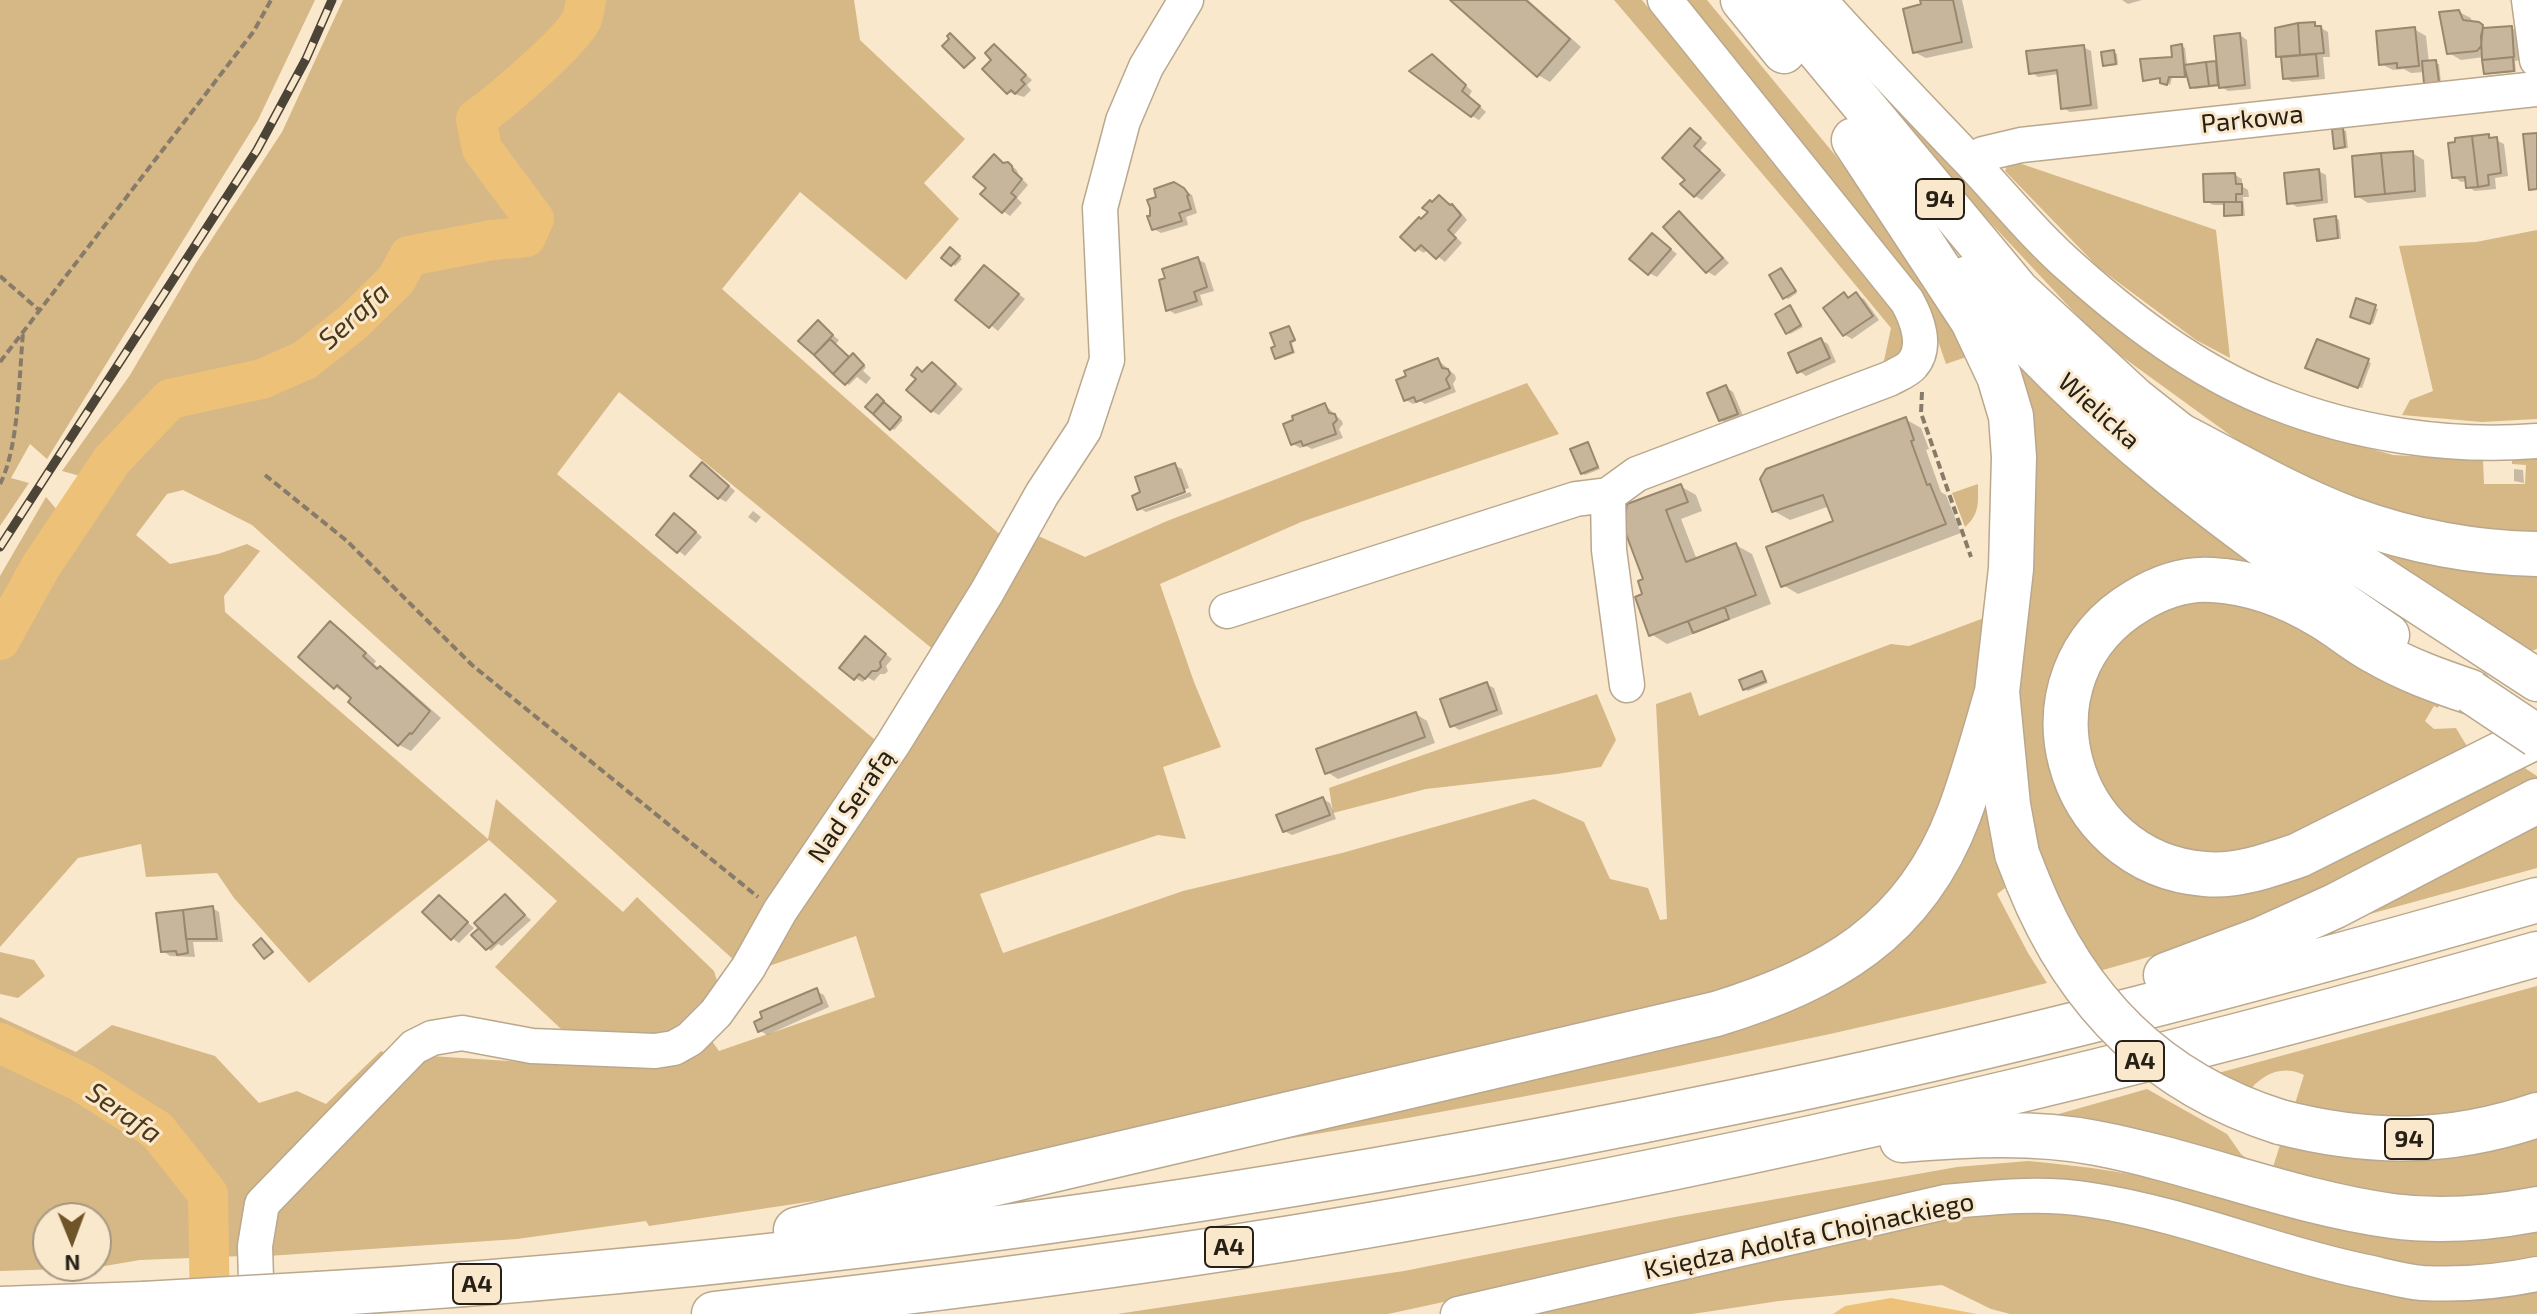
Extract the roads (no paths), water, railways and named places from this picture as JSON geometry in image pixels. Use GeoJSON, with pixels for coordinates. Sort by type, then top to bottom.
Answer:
{"type":"FeatureCollection","features":[{"type":"Feature","properties":{"kind":"highway"},"geometry":{"type":"LineString","coordinates":[[636,1269],[874,1210],[1716,1014],[1766,999],[1817,976],[1857,950],[1902,911],[1924,882],[1958,816],[1997,692],[2011,569],[2014,457],[2011,416],[1999,376],[1973,321],[1854,140]]}},
{"type":"Feature","properties":{"kind":"highway","name":"94"},"geometry":{"type":"LineString","coordinates":[[2179,435],[2350,519],[2422,541],[2488,553],[2537,554]]}},
{"type":"Feature","properties":{"kind":"highway"},"geometry":{"type":"LineString","coordinates":[[2471,692],[2419,675],[2373,651],[2321,616],[2281,596],[2232,582],[2190,581],[2149,594],[2128,606],[2107,623],[2090,645],[2068,693],[2064,721],[2066,745],[2078,787],[2105,828],[2126,848],[2178,870],[2206,875],[2266,867],[2299,855],[2537,736]]}},
{"type":"Feature","properties":{"kind":"highway","name":"94"},"geometry":{"type":"LineString","coordinates":[[1997,692],[2008,805],[2017,854],[2028,882],[2058,947],[2093,999],[2138,1044],[2197,1087],[2224,1102],[2280,1122],[2343,1136],[2392,1140],[2458,1135],[2537,1115]]}},
{"type":"Feature","properties":{"kind":"highway"},"geometry":{"type":"LineString","coordinates":[[1985,1046],[2055,1015],[2277,933],[2537,801]]}},
{"type":"Feature","properties":{"kind":"highway","name":"A4"},"geometry":{"type":"LineString","coordinates":[[0,1309],[460,1286],[986,1231],[1219,1196],[1476,1153],[1734,1102],[1985,1046],[2287,969],[2537,900]]}},
{"type":"Feature","properties":{"kind":"highway","name":"A4"},"geometry":{"type":"LineString","coordinates":[[714,1314],[995,1281],[1262,1242],[1398,1220],[1740,1154],[1877,1125],[2109,1069],[2537,954]]}},
{"type":"Feature","properties":{"kind":"highway"},"geometry":{"type":"LineString","coordinates":[[1740,1154],[1969,1135],[2045,1136],[2124,1149],[2294,1195],[2394,1216],[2464,1217],[2537,1209]]}},
{"type":"Feature","properties":{"kind":"main road","name":"Wielicka"},"geometry":{"type":"LineString","coordinates":[[1742,0],[1972,283],[2041,358],[2119,432],[2261,545],[2537,736]]}},
{"type":"Feature","properties":{"kind":"main road","name":"Wielicka"},"geometry":{"type":"LineString","coordinates":[[1776,0],[2018,291],[2094,362],[2179,435],[2270,506],[2527,674]]}},
{"type":"Feature","properties":{"kind":"street","name":"Nad Serafą"},"geometry":{"type":"LineString","coordinates":[[257,1314],[255,1246],[262,1204],[414,1047],[432,1038],[462,1033],[532,1046],[623,1052],[674,1048],[702,1029],[748,968],[780,911],[893,744],[987,592],[1042,494],[1084,430],[1107,360],[1100,208],[1123,121],[1146,67],[1186,0]]}},
{"type":"Feature","properties":{"kind":"street"},"geometry":{"type":"LineString","coordinates":[[1227,611],[1576,499],[1608,495],[1637,474],[1889,379],[1912,366],[1921,349],[1917,319],[1907,301],[1665,0]]}},
{"type":"Feature","properties":{"kind":"street"},"geometry":{"type":"LineString","coordinates":[[1819,0],[2018,215],[2072,268],[2165,341],[2228,381],[2274,402],[2319,417],[2396,435],[2500,444],[2537,441]]}},
{"type":"Feature","properties":{"kind":"street"},"geometry":{"type":"LineString","coordinates":[[2529,0],[2537,60]]}},
{"type":"Feature","properties":{"kind":"street","name":"Parkowa"},"geometry":{"type":"LineString","coordinates":[[1972,163],[1983,154],[2021,145],[2537,89]]}},
{"type":"Feature","properties":{"kind":"street"},"geometry":{"type":"LineString","coordinates":[[1608,495],[1609,550],[1627,685]]}},
{"type":"Feature","properties":{"kind":"street","name":"Księdza Adolfa Chojnackiego"},"geometry":{"type":"LineString","coordinates":[[1458,1314],[1945,1202],[1999,1196],[2091,1200],[2215,1228],[2317,1261],[2418,1282],[2466,1284],[2537,1274]]}},
{"type":"Feature","properties":{"kind":"waterway","name":"Serafa"},"geometry":{"type":"LineString","coordinates":[[0,640],[41,566],[112,460],[170,399],[262,379],[305,360],[352,323],[396,280],[409,256],[492,240],[526,237],[534,219],[482,149],[476,119],[517,87],[564,42],[582,19],[586,0]]}},
{"type":"Feature","properties":{"kind":"waterway","name":"Serafa"},"geometry":{"type":"LineString","coordinates":[[0,1043],[81,1082],[157,1130],[208,1194],[210,1314]]}},
{"type":"Feature","properties":{"kind":"railway"},"geometry":{"type":"LineString","coordinates":[[0,547],[257,150],[306,59],[332,0]]}}]}
